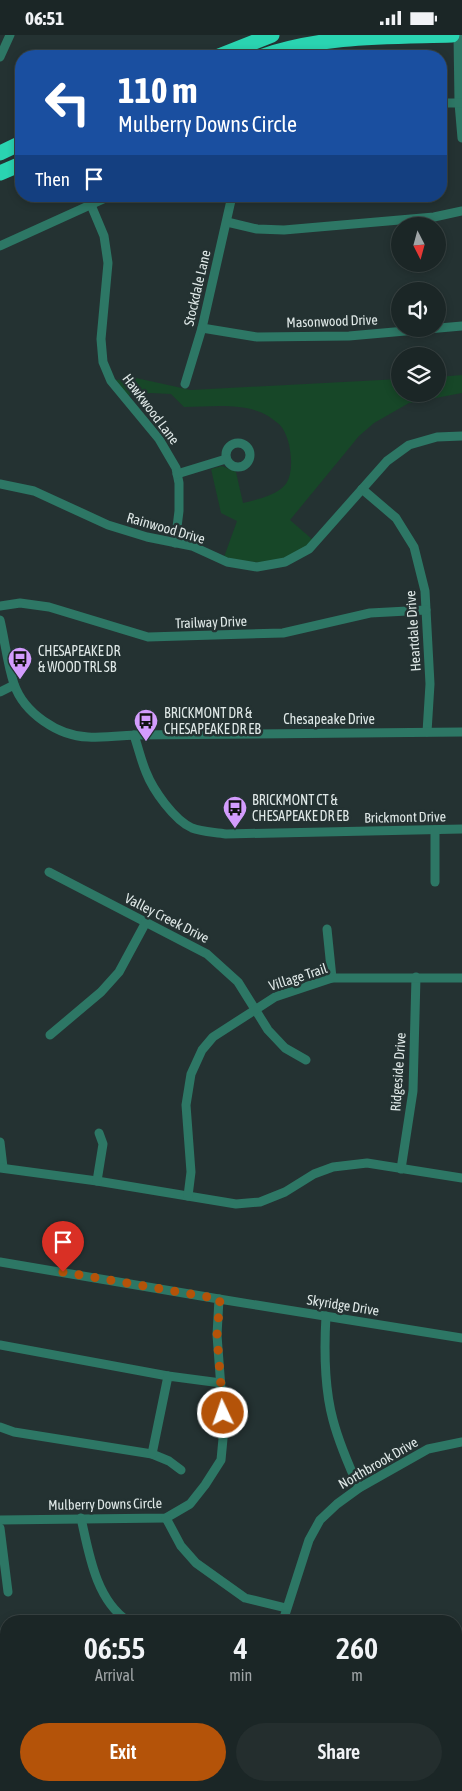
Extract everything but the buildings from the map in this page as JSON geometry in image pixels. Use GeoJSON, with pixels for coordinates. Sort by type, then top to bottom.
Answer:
{"type":"FeatureCollection","features":[{"type":"Feature","properties":{"kind":"highway"},"geometry":{"type":"LineString","coordinates":[[234,50],[272,35]]}},
{"type":"Feature","properties":{"kind":"highway"},"geometry":{"type":"LineString","coordinates":[[281,50],[320,42],[361,37],[452,35]]}},
{"type":"Feature","properties":{"kind":"highway"},"geometry":{"type":"LineString","coordinates":[[0,153],[15,146]]}},
{"type":"Feature","properties":{"kind":"highway"},"geometry":{"type":"LineString","coordinates":[[0,173],[15,166]]}},
{"type":"Feature","properties":{"kind":"street"},"geometry":{"type":"LineString","coordinates":[[0,57],[10,35]]}},
{"type":"Feature","properties":{"kind":"street"},"geometry":{"type":"LineString","coordinates":[[458,35],[462,138]]}},
{"type":"Feature","properties":{"kind":"street"},"geometry":{"type":"LineString","coordinates":[[447,103],[460,103]]}},
{"type":"Feature","properties":{"kind":"street"},"geometry":{"type":"LineString","coordinates":[[0,246],[97,202]]}},
{"type":"Feature","properties":{"kind":"street","name":"Stockdale Lane"},"geometry":{"type":"LineString","coordinates":[[185,384],[202,328],[231,202]]}},
{"type":"Feature","properties":{"kind":"street","name":"Hawkwood Lane"},"geometry":{"type":"LineString","coordinates":[[91,205],[104,236],[108,263],[101,339],[103,362],[111,381],[159,439],[176,468],[179,483],[179,511],[175,543]]}},
{"type":"Feature","properties":{"kind":"street"},"geometry":{"type":"LineString","coordinates":[[227,222],[257,229],[284,230],[434,217],[462,211]]}},
{"type":"Feature","properties":{"kind":"street","name":"Masonwood Drive"},"geometry":{"type":"LineString","coordinates":[[202,328],[257,337],[349,336],[462,326]]}},
{"type":"Feature","properties":{"kind":"street","name":"Rainwood Drive"},"geometry":{"type":"LineString","coordinates":[[0,484],[34,491],[108,525],[147,537],[192,546],[227,562],[257,567],[285,562],[309,549],[387,461],[409,445],[437,437],[462,436]]}},
{"type":"Feature","properties":{"kind":"street"},"geometry":{"type":"LineString","coordinates":[[177,474],[226,459]]}},
{"type":"Feature","properties":{"kind":"street","name":"Heartdale Drive"},"geometry":{"type":"LineString","coordinates":[[362,489],[396,518],[414,547],[425,591],[430,684],[427,732]]}},
{"type":"Feature","properties":{"kind":"street","name":"Trailway Drive"},"geometry":{"type":"LineString","coordinates":[[0,606],[20,603],[49,607],[148,637],[283,633],[370,613],[426,610]]}},
{"type":"Feature","properties":{"kind":"street","name":"Chesapeake Drive"},"geometry":{"type":"LineString","coordinates":[[0,620],[14,685],[35,714],[46,723],[72,735],[88,737],[462,732]]}},
{"type":"Feature","properties":{"kind":"street"},"geometry":{"type":"LineString","coordinates":[[0,692],[14,685]]}},
{"type":"Feature","properties":{"kind":"street","name":"Brickmont Drive"},"geometry":{"type":"LineString","coordinates":[[134,735],[146,773],[176,817],[191,827],[226,834],[462,829]]}},
{"type":"Feature","properties":{"kind":"street"},"geometry":{"type":"LineString","coordinates":[[435,830],[436,882]]}},
{"type":"Feature","properties":{"kind":"street","name":"Valley Creek Drive"},"geometry":{"type":"LineString","coordinates":[[50,872],[207,954],[238,983],[268,1030],[284,1048],[306,1060]]}},
{"type":"Feature","properties":{"kind":"street"},"geometry":{"type":"LineString","coordinates":[[50,1035],[101,993],[119,971],[146,922]]}},
{"type":"Feature","properties":{"kind":"street"},"geometry":{"type":"LineString","coordinates":[[327,929],[332,978]]}},
{"type":"Feature","properties":{"kind":"street","name":"Ridgeside Drive"},"geometry":{"type":"LineString","coordinates":[[401,1169],[413,1091],[416,977]]}},
{"type":"Feature","properties":{"kind":"street","name":"Village Trail"},"geometry":{"type":"LineString","coordinates":[[188,1196],[191,1172],[186,1105],[191,1074],[202,1050],[213,1037],[274,997],[332,978],[462,978]]}},
{"type":"Feature","properties":{"kind":"street"},"geometry":{"type":"LineString","coordinates":[[97,1181],[103,1144],[99,1133]]}},
{"type":"Feature","properties":{"kind":"street"},"geometry":{"type":"LineString","coordinates":[[0,1142],[2,1167],[236,1204],[260,1202],[285,1192],[314,1174],[333,1167],[367,1163],[462,1178]]}},
{"type":"Feature","properties":{"kind":"street"},"geometry":{"type":"LineString","coordinates":[[0,1262],[220,1299]]}},
{"type":"Feature","properties":{"kind":"street","name":"Skyridge Drive"},"geometry":{"type":"LineString","coordinates":[[220,1299],[462,1337]]}},
{"type":"Feature","properties":{"kind":"street","name":"Mulberry Downs Circle"},"geometry":{"type":"LineString","coordinates":[[0,1520],[166,1518],[190,1504],[221,1460],[224,1428],[217,1335],[220,1299]]}},
{"type":"Feature","properties":{"kind":"street"},"geometry":{"type":"LineString","coordinates":[[326,1317],[324,1345],[327,1384],[333,1419],[347,1461],[359,1488]]}},
{"type":"Feature","properties":{"kind":"street"},"geometry":{"type":"LineString","coordinates":[[0,1345],[168,1376],[221,1383]]}},
{"type":"Feature","properties":{"kind":"street"},"geometry":{"type":"LineString","coordinates":[[152,1454],[168,1376]]}},
{"type":"Feature","properties":{"kind":"street"},"geometry":{"type":"LineString","coordinates":[[0,1427],[14,1432],[152,1454],[169,1461],[181,1470]]}},
{"type":"Feature","properties":{"kind":"street","name":"Northbrook Drive"},"geometry":{"type":"LineString","coordinates":[[284,1615],[309,1540],[320,1520],[337,1504],[359,1488],[428,1449],[462,1442]]}},
{"type":"Feature","properties":{"kind":"street"},"geometry":{"type":"LineString","coordinates":[[82,1518],[90,1560],[102,1588],[119,1615]]}},
{"type":"Feature","properties":{"kind":"street"},"geometry":{"type":"LineString","coordinates":[[166,1518],[181,1546],[196,1563],[245,1597],[286,1608]]}},
{"type":"Feature","properties":{"kind":"street"},"geometry":{"type":"LineString","coordinates":[[0,1528],[8,1592]]}},
{"type":"Feature","properties":{"kind":"green space"},"geometry":{"type":"Polygon","coordinates":[[[462,375],[462,393],[446,396],[446,376],[462,375]]]}},
{"type":"Feature","properties":{"kind":"green space"},"geometry":{"type":"Polygon","coordinates":[[[136,378],[191,390],[391,379],[391,402],[414,402],[409,403],[374,423],[359,436],[290,520],[313,540],[304,548],[284,557],[268,562],[260,562],[224,557],[237,521],[221,513],[211,469],[222,466],[236,472],[243,503],[266,497],[276,492],[285,485],[291,463],[287,436],[283,429],[279,424],[260,412],[242,407],[184,407],[171,394],[127,395],[116,380],[136,378]]]}},
{"type":"Feature","properties":{"kind":"place","name":"CHESAPEAKE DR & WOOD TRL SB"},"geometry":{"type":"Point","coordinates":[20,680]}},
{"type":"Feature","properties":{"kind":"place","name":"BRICKMONT DR & CHESAPEAKE DR EB"},"geometry":{"type":"Point","coordinates":[146,742]}},
{"type":"Feature","properties":{"kind":"place","name":"BRICKMONT CT & CHESAPEAKE DR EB"},"geometry":{"type":"Point","coordinates":[235,829]}},
{"type":"Feature","properties":{"kind":"route"},"geometry":{"type":"LineString","coordinates":[[63,1272],[220,1299],[217,1335],[223,1413]]}}]}
